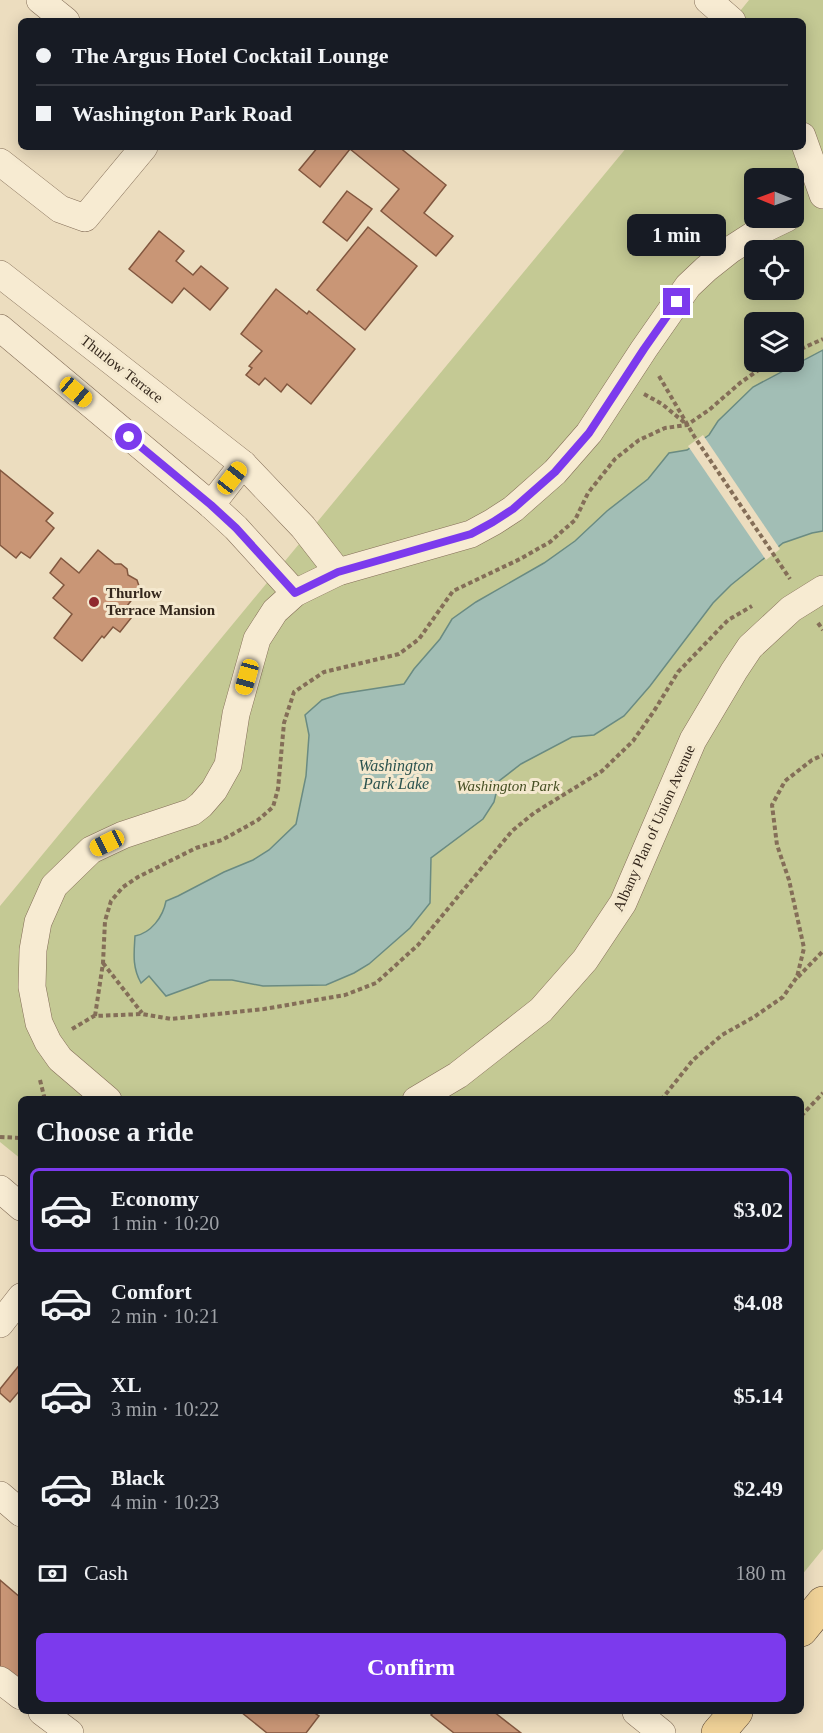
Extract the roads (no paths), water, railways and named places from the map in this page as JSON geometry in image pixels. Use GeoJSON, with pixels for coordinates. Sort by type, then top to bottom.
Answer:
{"type":"FeatureCollection","features":[{"type":"Feature","properties":{"kind":"main road"},"geometry":{"type":"LineString","coordinates":[[804,1626],[823,1603]]}},
{"type":"Feature","properties":{"kind":"main road"},"geometry":{"type":"LineString","coordinates":[[718,1733],[734,1714]]}},
{"type":"Feature","properties":{"kind":"street"},"geometry":{"type":"LineString","coordinates":[[40,0],[62,18]]}},
{"type":"Feature","properties":{"kind":"street"},"geometry":{"type":"LineString","coordinates":[[806,147],[823,195]]}},
{"type":"Feature","properties":{"kind":"street"},"geometry":{"type":"LineString","coordinates":[[0,162],[60,209],[85,218],[142,150]]}},
{"type":"Feature","properties":{"kind":"street"},"geometry":{"type":"LineString","coordinates":[[804,209],[823,200]]}},
{"type":"Feature","properties":{"kind":"street"},"geometry":{"type":"LineString","coordinates":[[103,1096],[60,1059],[39,1023],[32,987],[33,950],[38,922],[54,886],[91,850],[123,835],[192,812],[214,790],[228,765],[236,714],[257,639],[275,611],[295,593],[338,572],[471,534],[513,509],[555,472],[589,433],[688,286],[730,250],[767,228]]}},
{"type":"Feature","properties":{"kind":"street","name":"Thurlow Terrace"},"geometry":{"type":"LineString","coordinates":[[0,274],[243,464],[303,527],[338,572]]}},
{"type":"Feature","properties":{"kind":"street"},"geometry":{"type":"LineString","coordinates":[[0,328],[211,505],[236,528],[295,593]]}},
{"type":"Feature","properties":{"kind":"street"},"geometry":{"type":"LineString","coordinates":[[211,505],[243,464]]}},
{"type":"Feature","properties":{"kind":"street","name":"Albany Plan of Union Avenue"},"geometry":{"type":"LineString","coordinates":[[423,1096],[458,1075],[541,1010],[585,960],[623,903],[693,740],[734,670],[750,647],[791,609],[823,589]]}},
{"type":"Feature","properties":{"kind":"street"},"geometry":{"type":"LineString","coordinates":[[0,1189],[18,1204]]}},
{"type":"Feature","properties":{"kind":"street"},"geometry":{"type":"LineString","coordinates":[[0,1324],[18,1302]]}},
{"type":"Feature","properties":{"kind":"street"},"geometry":{"type":"LineString","coordinates":[[0,1495],[18,1510]]}},
{"type":"Feature","properties":{"kind":"street"},"geometry":{"type":"LineString","coordinates":[[0,1680],[18,1694]]}},
{"type":"Feature","properties":{"kind":"street"},"geometry":{"type":"LineString","coordinates":[[45,1714],[70,1733]]}},
{"type":"Feature","properties":{"kind":"street"},"geometry":{"type":"LineString","coordinates":[[638,1714],[662,1733]]}},
{"type":"Feature","properties":{"kind":"water","name":"Washington Park Lake"},"geometry":{"type":"Polygon","coordinates":[[[823,350],[823,531],[783,543],[731,585],[713,603],[650,686],[624,716],[594,735],[572,737],[521,764],[499,781],[494,802],[483,819],[431,858],[430,903],[410,928],[369,964],[326,985],[263,986],[232,980],[210,980],[166,996],[149,976],[141,983],[135,966],[135,936],[151,928],[162,913],[166,901],[253,860],[269,850],[296,824],[306,776],[309,735],[305,715],[322,700],[340,694],[404,684],[440,639],[452,619],[476,602],[544,563],[575,541],[607,511],[648,479],[669,453],[687,450],[709,435],[718,421],[753,387],[781,372],[804,372],[804,360],[823,350]]]}},
{"type":"Feature","properties":{"kind":"place","name":"Thurlow Terrace Mansion"},"geometry":{"type":"Point","coordinates":[94,602]}},
{"type":"Feature","properties":{"kind":"park label","name":"Washington Park"},"geometry":{"type":"Point","coordinates":[508,786]}}]}
